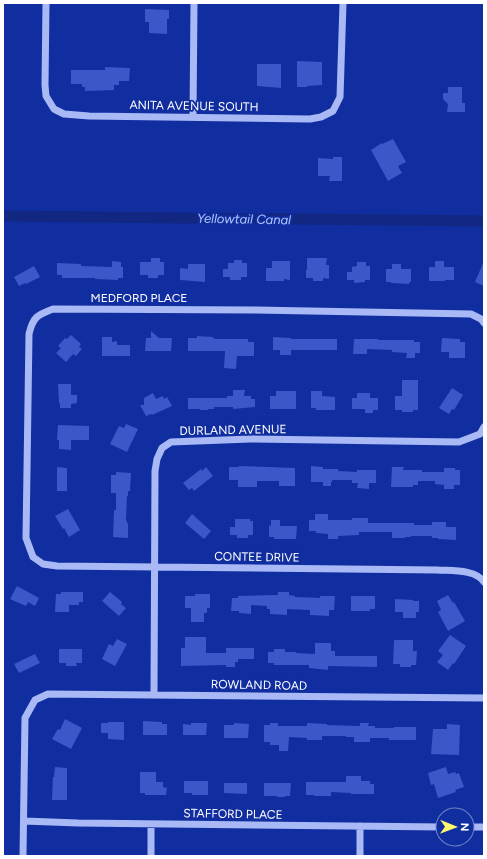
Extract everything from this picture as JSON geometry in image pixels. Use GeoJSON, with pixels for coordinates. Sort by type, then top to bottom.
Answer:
{"type":"FeatureCollection","features":[{"type":"Feature","properties":{"kind":"street","name":"ANITA AVENUE SOUTH"},"geometry":{"type":"LineString","coordinates":[[46,3],[45,90],[46,96],[54,109],[64,114],[89,116],[310,119],[321,117],[332,111],[340,97],[343,3]]}},
{"type":"Feature","properties":{"kind":"street"},"geometry":{"type":"LineString","coordinates":[[193,117],[194,3]]}},
{"type":"Feature","properties":{"kind":"street","name":"MEDFORD PLACE"},"geometry":{"type":"LineString","coordinates":[[33,557],[26,538],[29,334],[32,323],[40,314],[53,309],[383,312],[471,314],[484,323]]}},
{"type":"Feature","properties":{"kind":"street","name":"DURLAND AVENUE"},"geometry":{"type":"LineString","coordinates":[[154,695],[155,471],[157,459],[162,448],[171,442],[250,439],[459,442],[482,431]]}},
{"type":"Feature","properties":{"kind":"street","name":"CONTEE DRIVE"},"geometry":{"type":"LineString","coordinates":[[33,557],[43,564],[57,566],[437,570],[469,572],[483,580]]}},
{"type":"Feature","properties":{"kind":"street","name":"ROWLAND ROAD"},"geometry":{"type":"LineString","coordinates":[[24,821],[25,718],[35,700],[48,694],[484,698]]}},
{"type":"Feature","properties":{"kind":"street"},"geometry":{"type":"LineString","coordinates":[[23,856],[24,821]]}},
{"type":"Feature","properties":{"kind":"street","name":"STAFFORD PLACE"},"geometry":{"type":"LineString","coordinates":[[24,821],[78,824],[435,827]]}},
{"type":"Feature","properties":{"kind":"street"},"geometry":{"type":"LineString","coordinates":[[151,824],[151,856]]}},
{"type":"Feature","properties":{"kind":"street"},"geometry":{"type":"LineString","coordinates":[[360,826],[360,856]]}},
{"type":"Feature","properties":{"kind":"building"},"geometry":{"type":"Polygon","coordinates":[[[145,9],[169,10],[169,19],[167,19],[167,34],[149,33],[149,22],[145,22],[145,9]]]}},
{"type":"Feature","properties":{"kind":"building"},"geometry":{"type":"Polygon","coordinates":[[[297,61],[322,62],[322,85],[297,87],[297,61]]]}},
{"type":"Feature","properties":{"kind":"building"},"geometry":{"type":"Polygon","coordinates":[[[257,64],[281,64],[281,88],[257,86],[257,64]]]}},
{"type":"Feature","properties":{"kind":"building"},"geometry":{"type":"Polygon","coordinates":[[[105,67],[130,68],[129,81],[119,81],[119,85],[114,85],[114,90],[85,91],[85,87],[82,87],[82,84],[71,84],[71,70],[105,70],[105,67]]]}},
{"type":"Feature","properties":{"kind":"building"},"geometry":{"type":"Polygon","coordinates":[[[448,87],[462,87],[462,103],[465,103],[465,112],[447,112],[448,104],[443,99],[443,93],[448,93],[448,87]]]}},
{"type":"Feature","properties":{"kind":"building"},"geometry":{"type":"Polygon","coordinates":[[[393,139],[406,162],[398,166],[402,173],[388,181],[371,150],[382,143],[393,139]]]}},
{"type":"Feature","properties":{"kind":"building"},"geometry":{"type":"Polygon","coordinates":[[[333,157],[342,157],[342,181],[329,181],[330,176],[318,176],[318,158],[333,159],[333,157]]]}},
{"type":"Feature","properties":{"kind":"building"},"geometry":{"type":"Polygon","coordinates":[[[151,258],[160,258],[160,262],[164,262],[164,275],[158,275],[158,278],[148,278],[148,275],[140,275],[140,262],[151,262],[151,258]]]}},
{"type":"Feature","properties":{"kind":"building"},"geometry":{"type":"Polygon","coordinates":[[[307,258],[327,258],[326,265],[329,265],[329,279],[323,278],[323,281],[313,281],[313,278],[306,278],[307,258]]]}},
{"type":"Feature","properties":{"kind":"building"},"geometry":{"type":"Polygon","coordinates":[[[234,260],[242,260],[242,263],[247,263],[247,277],[241,277],[241,280],[230,280],[230,277],[223,277],[223,269],[228,269],[228,263],[234,263],[234,260]]]}},
{"type":"Feature","properties":{"kind":"building"},"geometry":{"type":"Polygon","coordinates":[[[112,261],[121,262],[121,267],[123,267],[123,278],[118,278],[118,280],[62,278],[62,275],[57,275],[57,263],[81,264],[81,266],[112,267],[112,261]]]}},
{"type":"Feature","properties":{"kind":"building"},"geometry":{"type":"Polygon","coordinates":[[[272,261],[290,261],[290,280],[284,279],[284,281],[266,281],[266,268],[272,268],[272,261]]]}},
{"type":"Feature","properties":{"kind":"building"},"geometry":{"type":"Polygon","coordinates":[[[435,261],[444,261],[444,267],[454,267],[454,280],[429,281],[429,267],[435,267],[435,261]]]}},
{"type":"Feature","properties":{"kind":"building"},"geometry":{"type":"Polygon","coordinates":[[[484,261],[484,286],[475,282],[484,261]]]}},
{"type":"Feature","properties":{"kind":"building"},"geometry":{"type":"Polygon","coordinates":[[[357,262],[366,262],[366,266],[370,266],[370,280],[354,283],[354,280],[347,280],[347,272],[352,272],[352,267],[357,266],[357,262]]]}},
{"type":"Feature","properties":{"kind":"building"},"geometry":{"type":"Polygon","coordinates":[[[188,264],[205,264],[205,282],[180,280],[180,268],[188,269],[188,264]]]}},
{"type":"Feature","properties":{"kind":"building"},"geometry":{"type":"Polygon","coordinates":[[[392,264],[401,264],[401,269],[411,269],[411,282],[409,282],[409,284],[386,282],[386,269],[392,269],[392,264]]]}},
{"type":"Feature","properties":{"kind":"building"},"geometry":{"type":"Polygon","coordinates":[[[34,266],[40,277],[19,286],[14,277],[34,266]]]}},
{"type":"Feature","properties":{"kind":"building"},"geometry":{"type":"Polygon","coordinates":[[[151,331],[159,338],[172,338],[171,351],[145,351],[146,338],[151,338],[151,331]]]}},
{"type":"Feature","properties":{"kind":"building"},"geometry":{"type":"Polygon","coordinates":[[[71,335],[81,344],[79,347],[82,349],[76,356],[73,354],[66,362],[56,353],[61,348],[58,346],[65,338],[67,339],[71,335]]]}},
{"type":"Feature","properties":{"kind":"building"},"geometry":{"type":"Polygon","coordinates":[[[197,336],[213,337],[216,339],[248,339],[248,342],[254,342],[254,356],[237,356],[236,369],[224,368],[225,351],[188,351],[188,338],[197,338],[197,336]]]}},
{"type":"Feature","properties":{"kind":"building"},"geometry":{"type":"Polygon","coordinates":[[[102,337],[112,337],[112,342],[117,341],[117,345],[130,345],[130,356],[102,356],[102,337]]]}},
{"type":"Feature","properties":{"kind":"building"},"geometry":{"type":"Polygon","coordinates":[[[273,337],[291,339],[337,339],[337,350],[291,350],[291,355],[280,355],[280,350],[273,350],[273,337]]]}},
{"type":"Feature","properties":{"kind":"building"},"geometry":{"type":"Polygon","coordinates":[[[442,338],[460,339],[460,342],[465,342],[465,358],[449,358],[449,352],[441,352],[442,338]]]}},
{"type":"Feature","properties":{"kind":"building"},"geometry":{"type":"Polygon","coordinates":[[[354,339],[414,340],[414,342],[420,342],[420,353],[415,353],[415,358],[406,358],[407,353],[392,352],[392,350],[367,349],[367,354],[353,354],[354,339]]]}},
{"type":"Feature","properties":{"kind":"building"},"geometry":{"type":"Polygon","coordinates":[[[402,380],[418,380],[418,410],[413,410],[413,412],[402,412],[402,410],[395,410],[395,396],[402,396],[402,380]]]}},
{"type":"Feature","properties":{"kind":"building"},"geometry":{"type":"Polygon","coordinates":[[[58,384],[71,384],[71,395],[77,395],[77,403],[71,404],[71,408],[60,408],[58,384]]]}},
{"type":"Feature","properties":{"kind":"building"},"geometry":{"type":"Polygon","coordinates":[[[452,388],[463,395],[454,410],[452,409],[449,414],[439,408],[452,388]]]}},
{"type":"Feature","properties":{"kind":"building"},"geometry":{"type":"Polygon","coordinates":[[[233,390],[245,390],[244,396],[251,396],[251,399],[255,399],[255,407],[233,409],[233,407],[214,407],[214,409],[208,410],[188,409],[188,398],[227,398],[227,396],[233,396],[233,390]]]}},
{"type":"Feature","properties":{"kind":"building"},"geometry":{"type":"Polygon","coordinates":[[[276,391],[296,391],[296,409],[270,409],[270,396],[276,396],[276,391]]]}},
{"type":"Feature","properties":{"kind":"building"},"geometry":{"type":"Polygon","coordinates":[[[311,391],[322,391],[322,396],[335,397],[335,410],[316,410],[316,408],[311,408],[311,391]]]}},
{"type":"Feature","properties":{"kind":"building"},"geometry":{"type":"Polygon","coordinates":[[[153,393],[156,399],[163,396],[164,399],[167,397],[172,406],[152,415],[146,416],[140,405],[144,405],[144,398],[153,393]]]}},
{"type":"Feature","properties":{"kind":"building"},"geometry":{"type":"Polygon","coordinates":[[[357,393],[370,393],[370,398],[378,398],[378,410],[373,410],[373,413],[365,413],[365,409],[352,409],[352,398],[357,398],[357,393]]]}},
{"type":"Feature","properties":{"kind":"building"},"geometry":{"type":"Polygon","coordinates":[[[126,424],[138,429],[127,452],[110,444],[119,426],[124,428],[126,424]]]}},
{"type":"Feature","properties":{"kind":"building"},"geometry":{"type":"Polygon","coordinates":[[[58,425],[89,426],[89,440],[71,440],[71,450],[59,449],[59,440],[57,440],[58,425]]]}},
{"type":"Feature","properties":{"kind":"building"},"geometry":{"type":"Polygon","coordinates":[[[311,466],[323,467],[323,469],[338,469],[338,471],[357,472],[357,470],[376,470],[376,483],[369,483],[369,489],[357,488],[358,483],[352,483],[352,480],[332,480],[331,486],[323,486],[323,482],[311,482],[311,466]]]}},
{"type":"Feature","properties":{"kind":"building"},"geometry":{"type":"Polygon","coordinates":[[[57,467],[67,468],[67,491],[57,491],[57,467]]]}},
{"type":"Feature","properties":{"kind":"building"},"geometry":{"type":"Polygon","coordinates":[[[206,467],[213,476],[194,491],[192,488],[189,490],[183,483],[201,469],[202,471],[206,467]]]}},
{"type":"Feature","properties":{"kind":"building"},"geometry":{"type":"Polygon","coordinates":[[[229,467],[295,468],[295,486],[279,486],[279,481],[257,481],[257,487],[238,487],[238,480],[229,480],[229,467]]]}},
{"type":"Feature","properties":{"kind":"building"},"geometry":{"type":"Polygon","coordinates":[[[392,467],[404,467],[403,470],[422,470],[422,472],[444,472],[444,468],[455,468],[455,470],[460,470],[460,485],[454,485],[454,489],[444,489],[444,485],[435,484],[435,481],[418,481],[418,485],[413,485],[413,487],[391,487],[392,467]]]}},
{"type":"Feature","properties":{"kind":"building"},"geometry":{"type":"Polygon","coordinates":[[[116,472],[131,473],[130,491],[128,491],[127,496],[126,520],[128,524],[128,538],[113,537],[116,493],[111,493],[111,475],[116,475],[116,472]]]}},
{"type":"Feature","properties":{"kind":"building"},"geometry":{"type":"Polygon","coordinates":[[[68,509],[80,530],[69,537],[55,516],[68,509]]]}},
{"type":"Feature","properties":{"kind":"building"},"geometry":{"type":"Polygon","coordinates":[[[192,514],[211,531],[204,539],[185,523],[192,514]]]}},
{"type":"Feature","properties":{"kind":"building"},"geometry":{"type":"Polygon","coordinates":[[[315,514],[328,514],[328,520],[368,518],[368,523],[414,523],[414,525],[432,525],[432,522],[446,522],[446,527],[456,527],[456,540],[432,538],[432,536],[392,538],[392,532],[359,532],[359,535],[338,536],[338,539],[328,539],[328,534],[309,531],[309,520],[315,520],[315,514]]]}},
{"type":"Feature","properties":{"kind":"building"},"geometry":{"type":"Polygon","coordinates":[[[235,519],[250,519],[250,521],[253,521],[253,535],[248,535],[248,538],[237,538],[237,535],[230,535],[230,527],[235,527],[235,519]]]}},
{"type":"Feature","properties":{"kind":"building"},"geometry":{"type":"Polygon","coordinates":[[[271,520],[280,520],[280,526],[297,526],[296,539],[274,539],[274,537],[269,537],[269,525],[271,526],[271,520]]]}},
{"type":"Feature","properties":{"kind":"building"},"geometry":{"type":"Polygon","coordinates":[[[17,586],[39,598],[35,606],[28,602],[26,606],[10,599],[17,586]]]}},
{"type":"Feature","properties":{"kind":"building"},"geometry":{"type":"Polygon","coordinates":[[[61,592],[83,592],[83,602],[79,602],[79,605],[69,605],[69,612],[55,612],[56,594],[61,594],[61,592]]]}},
{"type":"Feature","properties":{"kind":"building"},"geometry":{"type":"Polygon","coordinates":[[[110,592],[122,602],[121,604],[126,608],[119,616],[102,601],[110,592]]]}},
{"type":"Feature","properties":{"kind":"building"},"geometry":{"type":"Polygon","coordinates":[[[278,592],[289,592],[289,595],[295,597],[320,598],[320,596],[335,596],[334,610],[329,610],[329,616],[310,615],[310,610],[287,609],[287,615],[270,614],[270,609],[267,609],[267,606],[251,605],[251,614],[231,611],[232,598],[238,598],[238,596],[278,595],[278,592]]]}},
{"type":"Feature","properties":{"kind":"building"},"geometry":{"type":"Polygon","coordinates":[[[195,594],[210,594],[210,608],[207,608],[207,613],[204,613],[204,622],[191,622],[191,608],[185,608],[185,596],[195,596],[195,594]]]}},
{"type":"Feature","properties":{"kind":"building"},"geometry":{"type":"Polygon","coordinates":[[[448,595],[465,621],[448,631],[438,612],[441,610],[437,601],[448,595]]]}},
{"type":"Feature","properties":{"kind":"building"},"geometry":{"type":"Polygon","coordinates":[[[351,596],[375,596],[375,609],[370,609],[370,611],[351,611],[351,596]]]}},
{"type":"Feature","properties":{"kind":"building"},"geometry":{"type":"Polygon","coordinates":[[[395,599],[419,601],[419,612],[416,612],[416,618],[403,618],[403,612],[395,612],[395,599]]]}},
{"type":"Feature","properties":{"kind":"building"},"geometry":{"type":"Polygon","coordinates":[[[450,635],[466,646],[448,670],[437,662],[443,655],[438,651],[450,635]]]}},
{"type":"Feature","properties":{"kind":"building"},"geometry":{"type":"Polygon","coordinates":[[[185,637],[206,637],[206,653],[226,653],[226,648],[254,648],[254,659],[238,659],[238,662],[235,662],[235,667],[226,667],[226,665],[181,666],[181,648],[185,648],[185,637]]]}},
{"type":"Feature","properties":{"kind":"building"},"geometry":{"type":"Polygon","coordinates":[[[117,639],[127,644],[115,666],[102,659],[109,644],[113,646],[117,639]]]}},
{"type":"Feature","properties":{"kind":"building"},"geometry":{"type":"Polygon","coordinates":[[[394,640],[413,640],[413,651],[417,651],[416,665],[411,665],[411,667],[400,667],[400,664],[393,664],[394,640]]]}},
{"type":"Feature","properties":{"kind":"building"},"geometry":{"type":"Polygon","coordinates":[[[315,643],[331,643],[331,651],[335,651],[335,656],[377,656],[377,667],[328,666],[328,670],[309,668],[309,665],[274,665],[274,663],[268,663],[268,652],[274,652],[274,649],[285,649],[285,652],[315,654],[315,643]]]}},
{"type":"Feature","properties":{"kind":"building"},"geometry":{"type":"Polygon","coordinates":[[[59,649],[82,649],[82,663],[76,663],[77,666],[66,666],[66,663],[59,663],[59,649]]]}},
{"type":"Feature","properties":{"kind":"building"},"geometry":{"type":"Polygon","coordinates":[[[35,654],[40,663],[19,673],[14,664],[35,654]]]}},
{"type":"Feature","properties":{"kind":"building"},"geometry":{"type":"Polygon","coordinates":[[[65,719],[82,728],[71,749],[52,739],[58,729],[60,730],[65,719]]]}},
{"type":"Feature","properties":{"kind":"building"},"geometry":{"type":"Polygon","coordinates":[[[143,721],[162,722],[162,724],[167,724],[167,735],[143,735],[143,721]]]}},
{"type":"Feature","properties":{"kind":"building"},"geometry":{"type":"Polygon","coordinates":[[[124,722],[124,740],[108,739],[108,733],[101,733],[101,723],[124,722]]]}},
{"type":"Feature","properties":{"kind":"building"},"geometry":{"type":"Polygon","coordinates":[[[191,723],[207,723],[206,735],[183,735],[183,724],[191,725],[191,723]]]}},
{"type":"Feature","properties":{"kind":"building"},"geometry":{"type":"Polygon","coordinates":[[[234,723],[249,724],[248,738],[224,738],[224,725],[234,725],[234,723]]]}},
{"type":"Feature","properties":{"kind":"building"},"geometry":{"type":"Polygon","coordinates":[[[270,723],[278,723],[278,726],[307,726],[307,723],[360,726],[360,723],[369,723],[368,726],[375,726],[375,728],[416,727],[416,740],[370,738],[370,742],[354,742],[354,737],[346,736],[322,736],[322,740],[307,740],[307,738],[289,737],[288,751],[279,751],[279,745],[270,745],[270,742],[264,742],[264,725],[270,725],[270,723]]]}},
{"type":"Feature","properties":{"kind":"building"},"geometry":{"type":"Polygon","coordinates":[[[447,724],[460,725],[459,755],[431,754],[433,729],[447,729],[447,724]]]}},
{"type":"Feature","properties":{"kind":"building"},"geometry":{"type":"Polygon","coordinates":[[[55,767],[67,768],[67,800],[52,800],[55,767]]]}},
{"type":"Feature","properties":{"kind":"building"},"geometry":{"type":"Polygon","coordinates":[[[446,767],[448,774],[455,772],[456,774],[459,773],[464,787],[455,790],[456,792],[438,798],[434,784],[431,785],[428,773],[446,767]]]}},
{"type":"Feature","properties":{"kind":"building"},"geometry":{"type":"Polygon","coordinates":[[[140,772],[156,772],[156,782],[163,782],[163,787],[167,788],[166,795],[145,795],[145,793],[140,793],[140,772]]]}},
{"type":"Feature","properties":{"kind":"building"},"geometry":{"type":"Polygon","coordinates":[[[346,776],[361,776],[361,781],[370,781],[370,784],[374,784],[374,794],[331,792],[331,796],[306,795],[306,782],[346,782],[346,776]]]}},
{"type":"Feature","properties":{"kind":"building"},"geometry":{"type":"Polygon","coordinates":[[[184,781],[208,781],[208,795],[192,795],[192,793],[184,793],[184,781]]]}},
{"type":"Feature","properties":{"kind":"building"},"geometry":{"type":"Polygon","coordinates":[[[224,783],[247,783],[247,794],[224,793],[224,783]]]}},
{"type":"Feature","properties":{"kind":"building"},"geometry":{"type":"Polygon","coordinates":[[[264,783],[291,783],[290,796],[264,796],[264,783]]]}},
{"type":"Feature","properties":{"kind":"waterway","name":"Yellowtail Canal"},"geometry":{"type":"LineString","coordinates":[[3,216],[484,221]]}}]}
